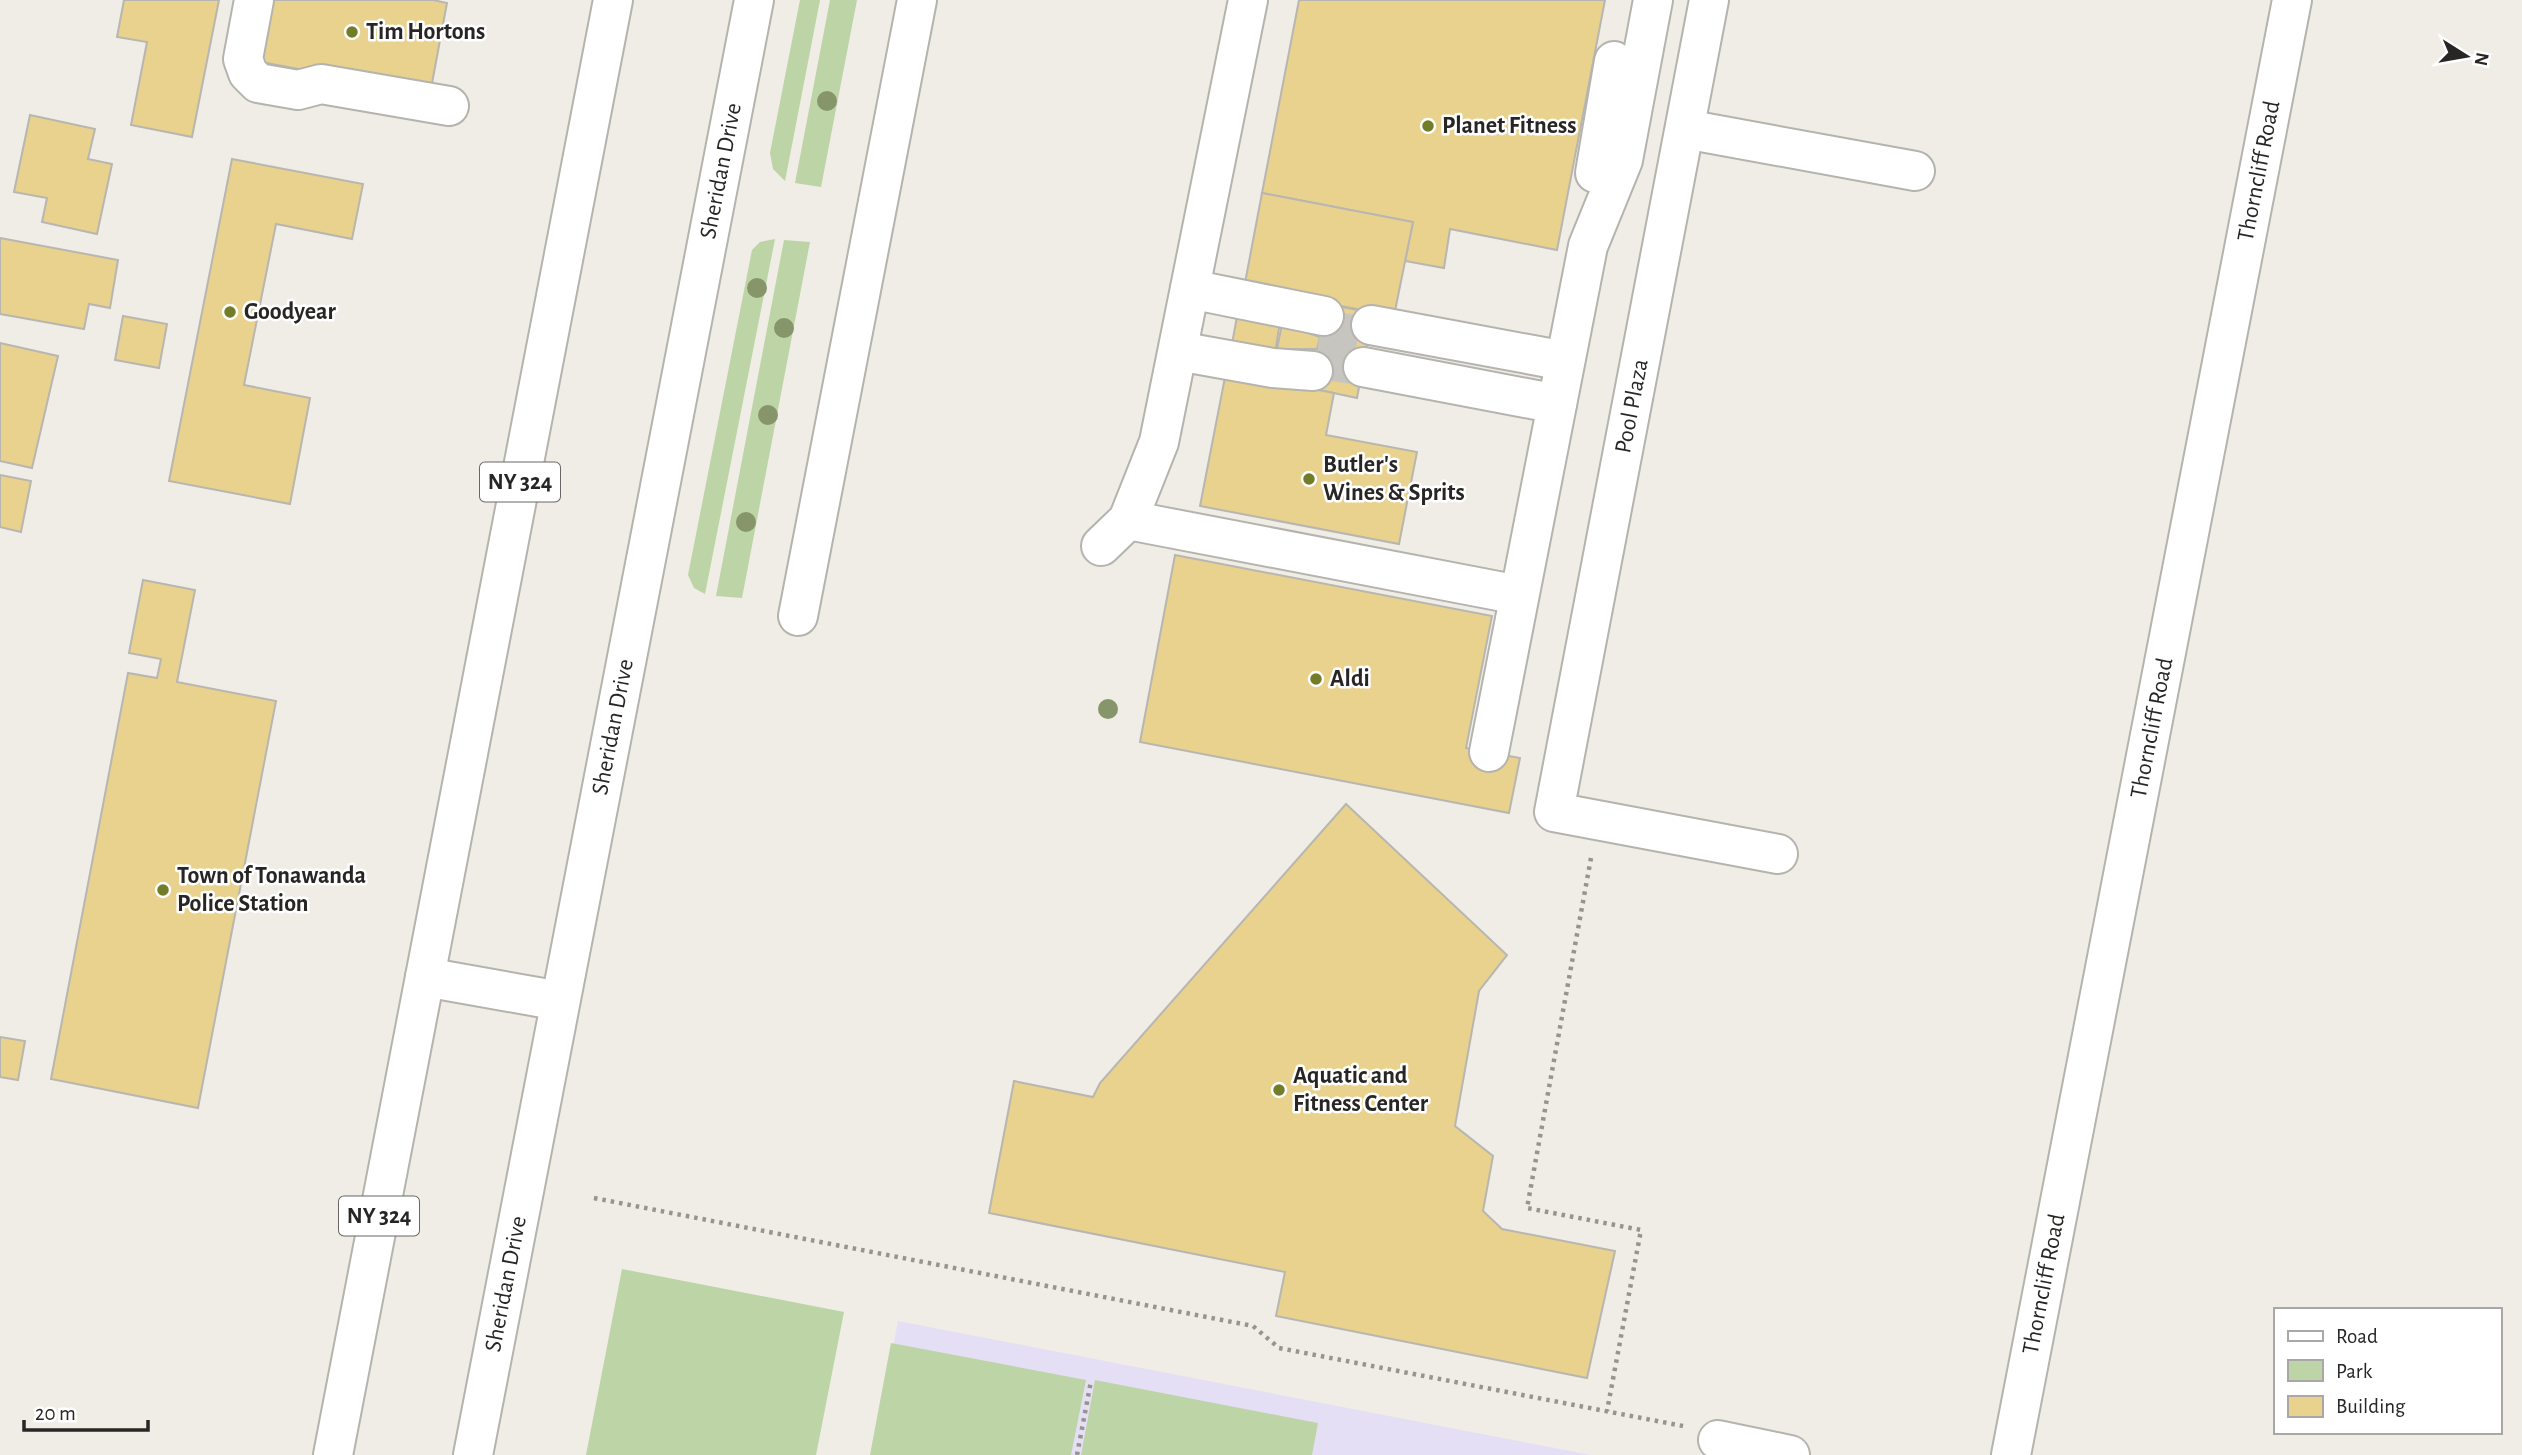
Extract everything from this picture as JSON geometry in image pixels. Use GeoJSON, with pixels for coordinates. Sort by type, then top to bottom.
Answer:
{"type":"FeatureCollection","features":[{"type":"Feature","properties":{"kind":"main road"},"geometry":{"type":"LineString","coordinates":[[254,0],[243,59],[248,73],[258,83],[298,90],[321,84],[449,106]]}},
{"type":"Feature","properties":{"kind":"main road","name":"NY 324"},"geometry":{"type":"LineString","coordinates":[[333,1455],[613,0]]}},
{"type":"Feature","properties":{"kind":"main road","name":"Sheridan Drive"},"geometry":{"type":"LineString","coordinates":[[473,1455],[754,0]]}},
{"type":"Feature","properties":{"kind":"main road"},"geometry":{"type":"LineString","coordinates":[[799,616],[917,0]]}},
{"type":"Feature","properties":{"kind":"main road"},"geometry":{"type":"LineString","coordinates":[[1248,0],[1159,442],[1114,533],[1518,595]]}},
{"type":"Feature","properties":{"kind":"main road"},"geometry":{"type":"LineString","coordinates":[[1588,246],[1623,160],[1653,0]]}},
{"type":"Feature","properties":{"kind":"main road","name":"Pool Plaza"},"geometry":{"type":"LineString","coordinates":[[1709,0],[1554,812],[1778,854]]}},
{"type":"Feature","properties":{"kind":"main road","name":"Thorncliff Road"},"geometry":{"type":"LineString","coordinates":[[2011,1455],[2292,0]]}},
{"type":"Feature","properties":{"kind":"main road"},"geometry":{"type":"LineString","coordinates":[[1489,752],[1588,246],[1597,154],[1614,61]]}},
{"type":"Feature","properties":{"kind":"main road"},"geometry":{"type":"LineString","coordinates":[[1685,129],[1915,171]]}},
{"type":"Feature","properties":{"kind":"main road"},"geometry":{"type":"LineString","coordinates":[[1178,351],[1273,368],[1319,344],[1284,307],[1190,289]]}},
{"type":"Feature","properties":{"kind":"main road"},"geometry":{"type":"LineString","coordinates":[[1560,388],[1366,352],[1560,388]]}},
{"type":"Feature","properties":{"kind":"main road"},"geometry":{"type":"LineString","coordinates":[[425,977],[560,1001]]}},
{"type":"Feature","properties":{"kind":"main road"},"geometry":{"type":"LineString","coordinates":[[1718,1440],[1790,1455]]}},
{"type":"Feature","properties":{"kind":"path"},"geometry":{"type":"LineString","coordinates":[[1593,848],[1527,1208],[1641,1230],[1607,1411]]}},
{"type":"Feature","properties":{"kind":"path"},"geometry":{"type":"LineString","coordinates":[[594,1198],[1253,1326],[1279,1348],[1706,1431],[1718,1440]]}},
{"type":"Feature","properties":{"kind":"path"},"geometry":{"type":"LineString","coordinates":[[1077,1455],[1091,1381]]}},
{"type":"Feature","properties":{"kind":"shaded area"},"geometry":{"type":"Polygon","coordinates":[[[898,1321],[1591,1455],[873,1455],[898,1321]]]}},
{"type":"Feature","properties":{"kind":"green space"},"geometry":{"type":"Polygon","coordinates":[[[800,0],[820,0],[785,181],[773,169],[770,153],[800,0]]]}},
{"type":"Feature","properties":{"kind":"green space"},"geometry":{"type":"Polygon","coordinates":[[[830,0],[857,0],[821,187],[795,183],[830,0]]]}},
{"type":"Feature","properties":{"kind":"green space"},"geometry":{"type":"Polygon","coordinates":[[[775,239],[705,594],[694,588],[688,575],[752,250],[760,242],[775,239]]]}},
{"type":"Feature","properties":{"kind":"green space"},"geometry":{"type":"Polygon","coordinates":[[[784,240],[810,242],[742,598],[716,596],[784,240]]]}},
{"type":"Feature","properties":{"kind":"green space"},"geometry":{"type":"Polygon","coordinates":[[[622,1269],[844,1312],[816,1455],[586,1455],[622,1269]]]}},
{"type":"Feature","properties":{"kind":"green space"},"geometry":{"type":"Polygon","coordinates":[[[891,1343],[1086,1380],[1071,1455],[870,1455],[891,1343]]]}},
{"type":"Feature","properties":{"kind":"green space"},"geometry":{"type":"Polygon","coordinates":[[[1095,1380],[1318,1423],[1312,1455],[1081,1455],[1095,1380]]]}},
{"type":"Feature","properties":{"kind":"building"},"geometry":{"type":"Polygon","coordinates":[[[124,0],[219,0],[192,137],[131,125],[147,42],[117,37],[124,0]]]}},
{"type":"Feature","properties":{"kind":"building","name":"Tim Hortons"},"geometry":{"type":"Polygon","coordinates":[[[268,0],[433,0],[447,3],[430,94],[256,61],[268,0]]]}},
{"type":"Feature","properties":{"kind":"building","name":"Planet Fitness"},"geometry":{"type":"Polygon","coordinates":[[[1299,0],[1605,0],[1557,250],[1450,229],[1444,268],[1405,261],[1413,222],[1262,193],[1299,0]]]}},
{"type":"Feature","properties":{"kind":"building"},"geometry":{"type":"Polygon","coordinates":[[[30,115],[95,129],[88,159],[112,164],[97,234],[42,222],[47,198],[14,192],[30,115]]]}},
{"type":"Feature","properties":{"kind":"building","name":"Goodyear"},"geometry":{"type":"Polygon","coordinates":[[[232,159],[363,184],[352,239],[276,224],[244,385],[310,398],[290,504],[169,481],[232,159]]]}},
{"type":"Feature","properties":{"kind":"building"},"geometry":{"type":"Polygon","coordinates":[[[1262,193],[1413,222],[1394,316],[1244,288],[1262,193]]]}},
{"type":"Feature","properties":{"kind":"building"},"geometry":{"type":"Polygon","coordinates":[[[0,238],[118,260],[110,308],[89,304],[84,329],[0,314],[0,238]]]}},
{"type":"Feature","properties":{"kind":"building"},"geometry":{"type":"Polygon","coordinates":[[[1327,304],[1373,313],[1357,398],[1310,388],[1327,304]]]}},
{"type":"Feature","properties":{"kind":"building"},"geometry":{"type":"Polygon","coordinates":[[[1238,311],[1280,322],[1275,353],[1231,349],[1238,311]]]}},
{"type":"Feature","properties":{"kind":"building"},"geometry":{"type":"Polygon","coordinates":[[[123,316],[167,324],[159,368],[115,360],[123,316]]]}},
{"type":"Feature","properties":{"kind":"building"},"geometry":{"type":"Polygon","coordinates":[[[1282,324],[1320,337],[1317,349],[1277,349],[1282,324]]]}},
{"type":"Feature","properties":{"kind":"building"},"geometry":{"type":"Polygon","coordinates":[[[0,343],[58,356],[32,468],[0,461],[0,343]]]}},
{"type":"Feature","properties":{"kind":"building","name":"Butler's Wines & Sprits"},"geometry":{"type":"Polygon","coordinates":[[[1226,372],[1334,393],[1326,435],[1417,452],[1399,544],[1200,506],[1226,372]]]}},
{"type":"Feature","properties":{"kind":"building"},"geometry":{"type":"Polygon","coordinates":[[[0,475],[31,481],[21,532],[0,527],[0,475]]]}},
{"type":"Feature","properties":{"kind":"building","name":"Aldi"},"geometry":{"type":"Polygon","coordinates":[[[1175,555],[1492,616],[1466,748],[1520,758],[1509,813],[1140,742],[1175,555]]]}},
{"type":"Feature","properties":{"kind":"building","name":"Town of Tonawanda Police Station"},"geometry":{"type":"Polygon","coordinates":[[[143,580],[195,590],[177,682],[276,701],[198,1108],[51,1079],[128,673],[157,678],[161,659],[129,653],[143,580]]]}},
{"type":"Feature","properties":{"kind":"building","name":"Aquatic and Fitness Center"},"geometry":{"type":"Polygon","coordinates":[[[1346,804],[1507,955],[1479,991],[1455,1126],[1493,1156],[1483,1211],[1502,1229],[1615,1251],[1587,1378],[1276,1316],[1285,1272],[989,1213],[1014,1081],[1093,1097],[1100,1083],[1346,804]]]}},
{"type":"Feature","properties":{"kind":"building"},"geometry":{"type":"Polygon","coordinates":[[[0,1037],[25,1041],[18,1080],[0,1077],[0,1037]]]}},
{"type":"Feature","properties":{"kind":"tunnel"},"geometry":{"type":"LineString","coordinates":[[1321,328],[1369,337]]}},
{"type":"Feature","properties":{"kind":"tunnel"},"geometry":{"type":"LineString","coordinates":[[1316,359],[1363,367]]}},
{"type":"Feature","properties":{"kind":"place","name":"Tim Hortons"},"geometry":{"type":"Point","coordinates":[352,32]}},
{"type":"Feature","properties":{"kind":"place","name":"Planet Fitness"},"geometry":{"type":"Point","coordinates":[1428,126]}},
{"type":"Feature","properties":{"kind":"place","name":"Goodyear"},"geometry":{"type":"Point","coordinates":[230,312]}},
{"type":"Feature","properties":{"kind":"place","name":"Butler's Wines & Sprits"},"geometry":{"type":"Point","coordinates":[1309,479]}},
{"type":"Feature","properties":{"kind":"place","name":"Aldi"},"geometry":{"type":"Point","coordinates":[1316,679]}},
{"type":"Feature","properties":{"kind":"place","name":"Town of Tonawanda Police Station"},"geometry":{"type":"Point","coordinates":[163,890]}},
{"type":"Feature","properties":{"kind":"place","name":"Aquatic and Fitness Center"},"geometry":{"type":"Point","coordinates":[1279,1090]}}]}
